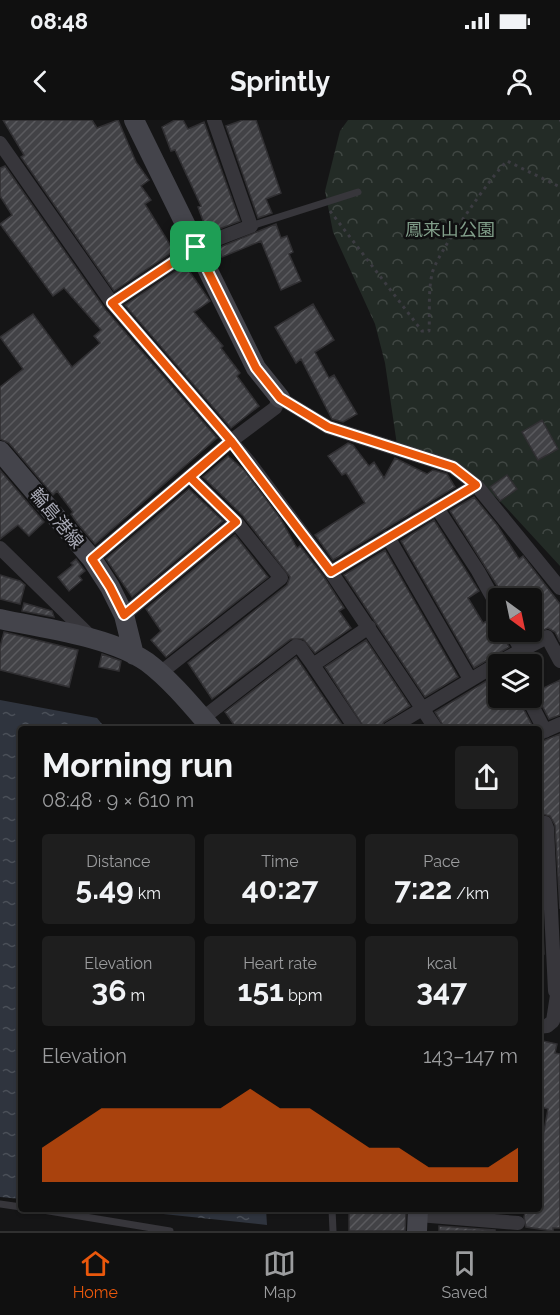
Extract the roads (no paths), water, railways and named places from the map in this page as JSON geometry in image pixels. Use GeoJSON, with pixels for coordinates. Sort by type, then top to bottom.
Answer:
{"type":"FeatureCollection","features":[{"type":"Feature","properties":{"kind":"street"},"geometry":{"type":"LineString","coordinates":[[134,120],[256,368],[280,398],[328,427],[453,467],[476,485],[560,588]]}},
{"type":"Feature","properties":{"kind":"street"},"geometry":{"type":"LineString","coordinates":[[112,303],[196,247],[251,226],[214,120]]}},
{"type":"Feature","properties":{"kind":"street"},"geometry":{"type":"LineString","coordinates":[[0,143],[112,303],[231,441],[331,572],[434,726]]}},
{"type":"Feature","properties":{"kind":"street"},"geometry":{"type":"LineString","coordinates":[[92,559],[231,441],[275,408],[280,398]]}},
{"type":"Feature","properties":{"kind":"street","name":"輪島港線"},"geometry":{"type":"LineString","coordinates":[[0,451],[92,559],[124,615],[135,655]]}},
{"type":"Feature","properties":{"kind":"street"},"geometry":{"type":"LineString","coordinates":[[159,674],[280,579],[236,522],[190,477]]}},
{"type":"Feature","properties":{"kind":"street"},"geometry":{"type":"LineString","coordinates":[[331,572],[476,485]]}},
{"type":"Feature","properties":{"kind":"street"},"geometry":{"type":"LineString","coordinates":[[437,508],[488,589]]}},
{"type":"Feature","properties":{"kind":"street"},"geometry":{"type":"LineString","coordinates":[[124,615],[236,522]]}},
{"type":"Feature","properties":{"kind":"street"},"geometry":{"type":"LineString","coordinates":[[388,537],[470,679]]}},
{"type":"Feature","properties":{"kind":"street"},"geometry":{"type":"LineString","coordinates":[[0,549],[96,641]]}},
{"type":"Feature","properties":{"kind":"street"},"geometry":{"type":"LineString","coordinates":[[0,619],[96,641],[135,655],[159,674],[207,723],[296,646],[300,647],[354,726]]}},
{"type":"Feature","properties":{"kind":"street"},"geometry":{"type":"LineString","coordinates":[[313,665],[369,627]]}},
{"type":"Feature","properties":{"kind":"street"},"geometry":{"type":"LineString","coordinates":[[516,654],[521,649],[547,637],[560,661]]}},
{"type":"Feature","properties":{"kind":"street"},"geometry":{"type":"LineString","coordinates":[[517,642],[521,649]]}},
{"type":"Feature","properties":{"kind":"street"},"geometry":{"type":"LineString","coordinates":[[394,726],[470,679],[488,671]]}},
{"type":"Feature","properties":{"kind":"street"},"geometry":{"type":"LineString","coordinates":[[532,708],[540,726]]}},
{"type":"Feature","properties":{"kind":"street"},"geometry":{"type":"LineString","coordinates":[[542,732],[560,724]]}},
{"type":"Feature","properties":{"kind":"street"},"geometry":{"type":"LineString","coordinates":[[542,823],[548,828],[545,932],[559,996],[553,1021],[542,1027]]}},
{"type":"Feature","properties":{"kind":"street"},"geometry":{"type":"LineString","coordinates":[[418,1218],[518,1223]]}},
{"type":"Feature","properties":{"kind":"lane"},"geometry":{"type":"LineString","coordinates":[[251,226],[358,192]]}},
{"type":"Feature","properties":{"kind":"lane"},"geometry":{"type":"LineString","coordinates":[[0,1204],[18,1207]]}},
{"type":"Feature","properties":{"kind":"lane"},"geometry":{"type":"LineString","coordinates":[[55,1212],[170,1231]]}},
{"type":"Feature","properties":{"kind":"lane"},"geometry":{"type":"LineString","coordinates":[[332,1212],[333,1231]]}},
{"type":"Feature","properties":{"kind":"water"},"geometry":{"type":"Polygon","coordinates":[[[0,700],[97,718],[104,726],[18,726],[18,1199],[0,1197],[0,700]]]}},
{"type":"Feature","properties":{"kind":"water"},"geometry":{"type":"Polygon","coordinates":[[[144,1212],[266,1212],[267,1225],[144,1212]]]}},
{"type":"Feature","properties":{"kind":"park label","name":"鳳来山公園"},"geometry":{"type":"Point","coordinates":[450,229]}}]}
